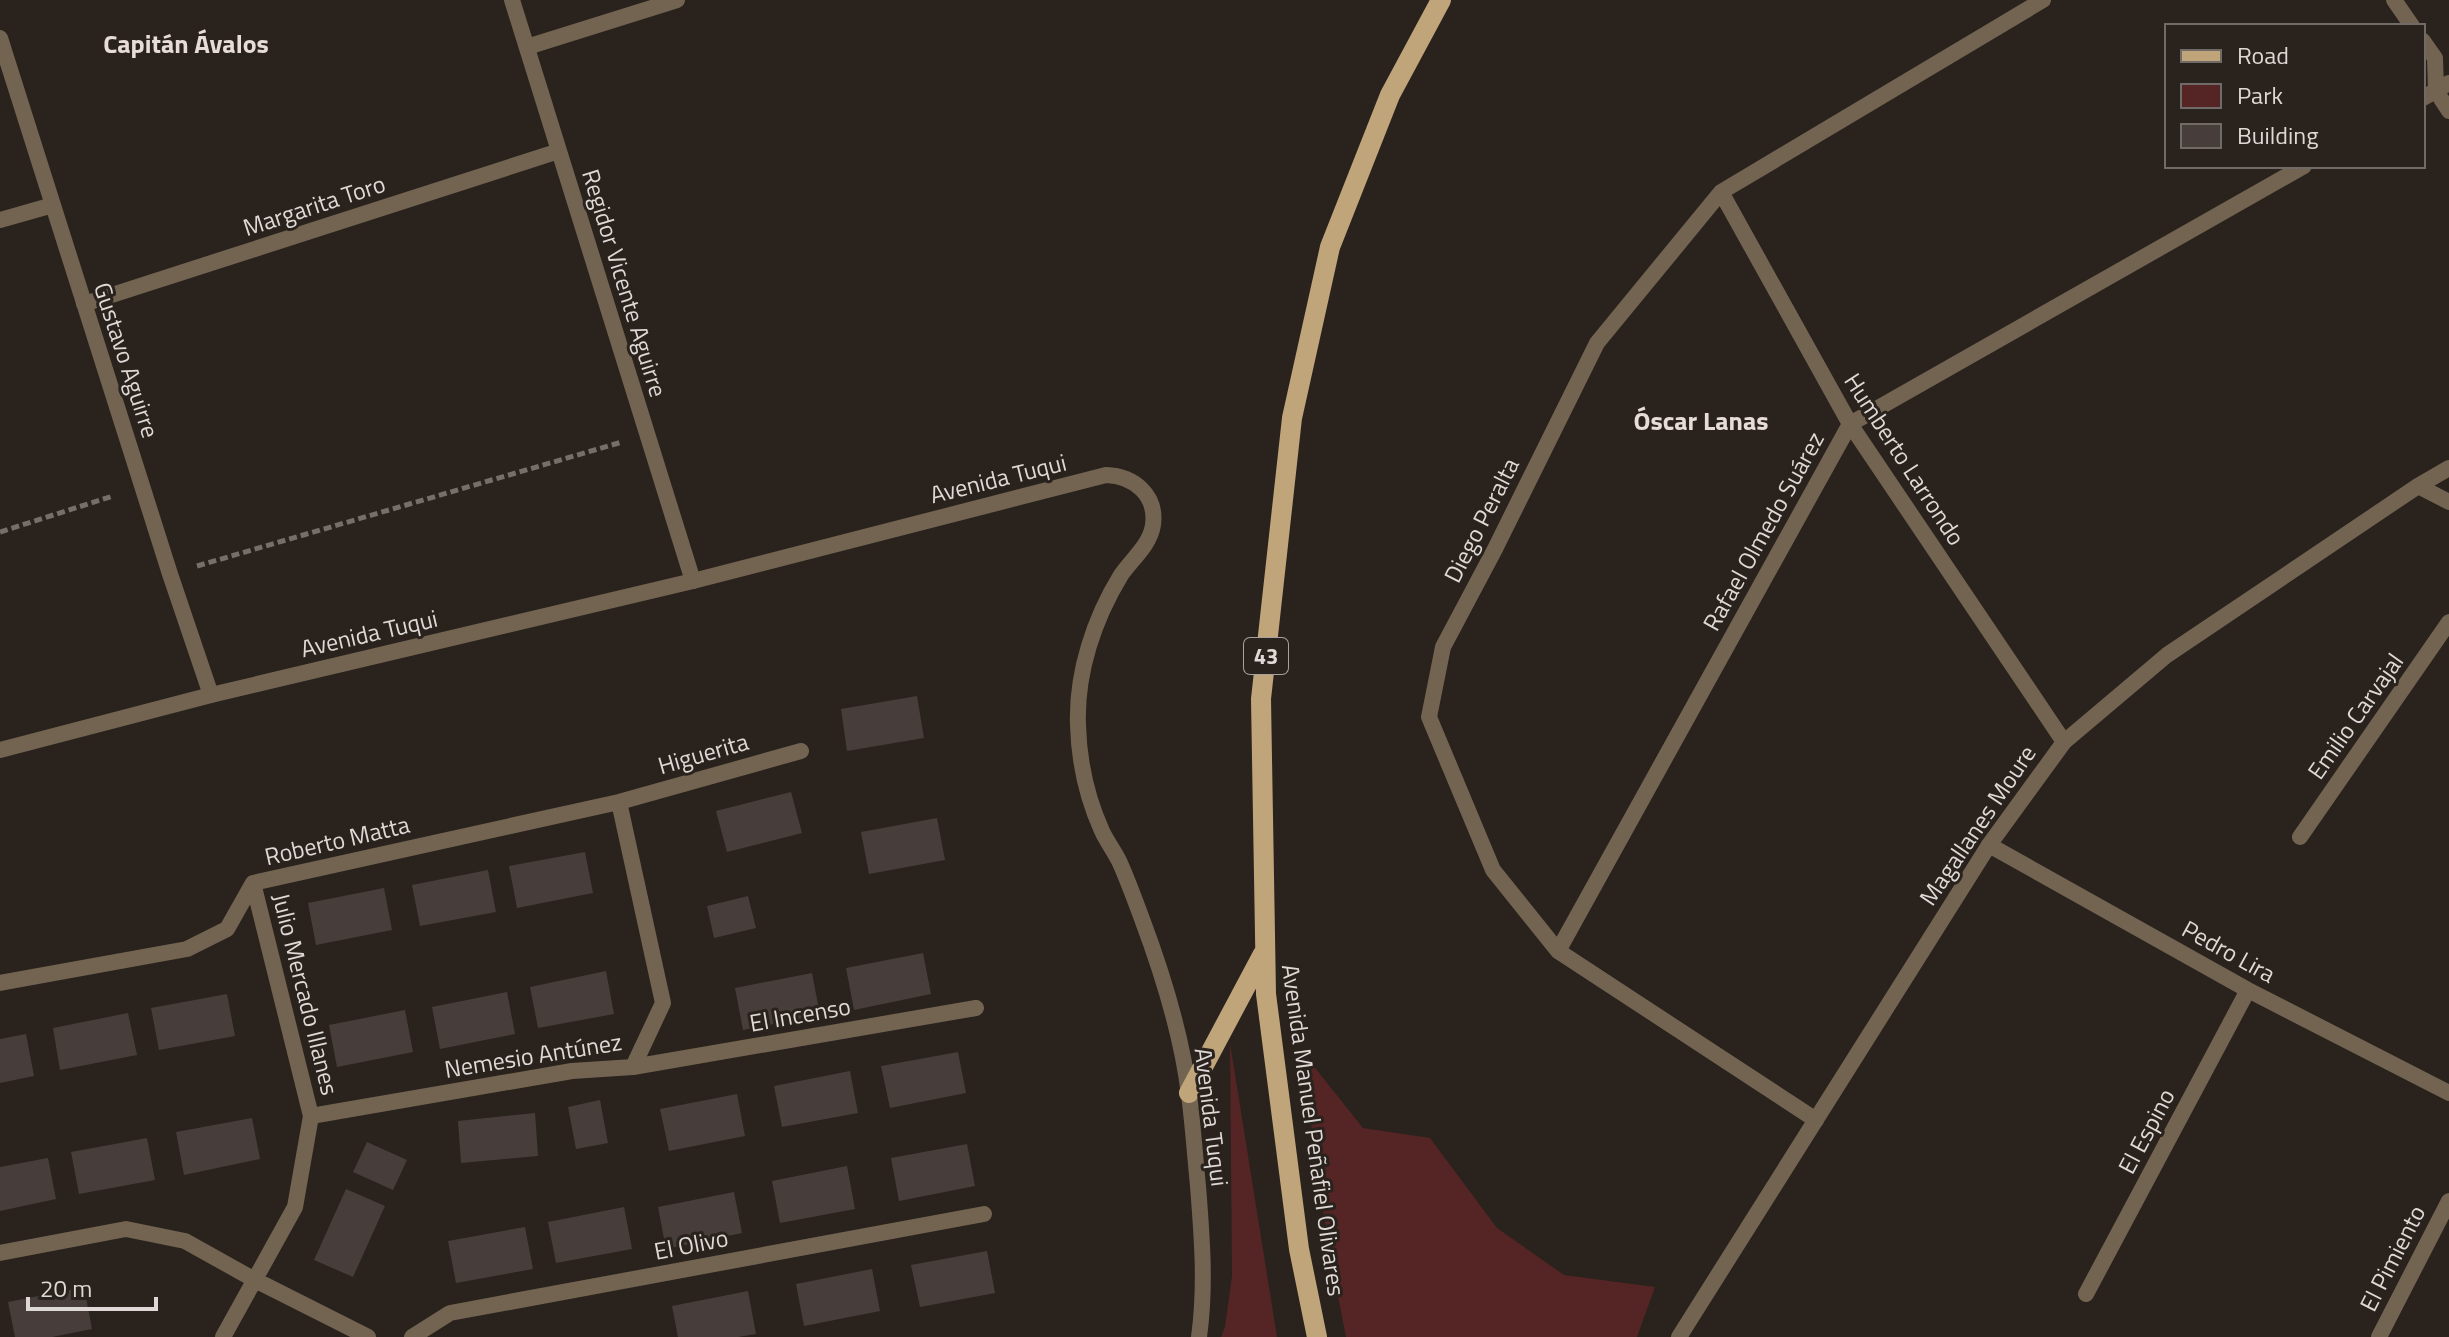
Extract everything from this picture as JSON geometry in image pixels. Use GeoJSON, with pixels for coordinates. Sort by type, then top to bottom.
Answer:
{"type":"FeatureCollection","features":[{"type":"Feature","properties":{"kind":"main road","name":"Avenida Manuel Peñafiel Olivares"},"geometry":{"type":"LineString","coordinates":[[1317,1337],[1299,1249],[1266,994],[1261,699],[1292,418],[1330,247],[1390,95],[1441,0]]}},
{"type":"Feature","properties":{"kind":"main road"},"geometry":{"type":"LineString","coordinates":[[1189,1093],[1264,951]]}},
{"type":"Feature","properties":{"kind":"street","name":"Regidor Vicente Aguirre"},"geometry":{"type":"LineString","coordinates":[[512,0],[693,581]]}},
{"type":"Feature","properties":{"kind":"street"},"geometry":{"type":"LineString","coordinates":[[527,47],[677,0]]}},
{"type":"Feature","properties":{"kind":"street","name":"Diego Peralta"},"geometry":{"type":"LineString","coordinates":[[1816,1120],[1558,951],[1493,870],[1429,717],[1443,647],[1597,343],[1721,192],[2043,0]]}},
{"type":"Feature","properties":{"kind":"street"},"geometry":{"type":"LineString","coordinates":[[2394,0],[2411,24]]}},
{"type":"Feature","properties":{"kind":"street","name":"Gustavo Aguirre"},"geometry":{"type":"LineString","coordinates":[[0,38],[211,695]]}},
{"type":"Feature","properties":{"kind":"street"},"geometry":{"type":"LineString","coordinates":[[2425,44],[2435,58],[2436,91],[2449,111]]}},
{"type":"Feature","properties":{"kind":"street","name":"Margarita Toro"},"geometry":{"type":"LineString","coordinates":[[84,304],[559,151]]}},
{"type":"Feature","properties":{"kind":"street","name":"Rafael Olmedo Suárez"},"geometry":{"type":"LineString","coordinates":[[1558,951],[1850,424],[2300,168]]}},
{"type":"Feature","properties":{"kind":"street","name":"Humberto Larrondo"},"geometry":{"type":"LineString","coordinates":[[1721,192],[1850,424],[2064,742]]}},
{"type":"Feature","properties":{"kind":"street"},"geometry":{"type":"LineString","coordinates":[[0,220],[53,205]]}},
{"type":"Feature","properties":{"kind":"street","name":"Magallanes Moure"},"geometry":{"type":"LineString","coordinates":[[1679,1337],[1989,845],[2064,742],[2167,655],[2449,468]]}},
{"type":"Feature","properties":{"kind":"street","name":"Avenida Tuqui"},"geometry":{"type":"LineString","coordinates":[[0,750],[211,695],[693,581],[1106,475],[1120,475],[1133,481],[1143,489],[1150,501],[1154,514],[1153,528],[1148,541],[1122,574],[1102,610],[1088,647],[1080,685],[1078,724],[1081,763],[1091,801],[1103,832],[1119,860],[1162,978],[1189,1093],[1204,1267],[1204,1302],[1199,1337]]}},
{"type":"Feature","properties":{"kind":"street"},"geometry":{"type":"LineString","coordinates":[[2418,486],[2449,502]]}},
{"type":"Feature","properties":{"kind":"street","name":"Emilio Carvajal"},"geometry":{"type":"LineString","coordinates":[[2300,837],[2449,622]]}},
{"type":"Feature","properties":{"kind":"street","name":"Higuerita"},"geometry":{"type":"LineString","coordinates":[[619,802],[801,751]]}},
{"type":"Feature","properties":{"kind":"street","name":"Roberto Matta"},"geometry":{"type":"LineString","coordinates":[[0,983],[187,949],[227,929],[253,883],[619,802]]}},
{"type":"Feature","properties":{"kind":"street","name":"Nemesio Antúnez"},"geometry":{"type":"LineString","coordinates":[[311,1116],[572,1071],[633,1067],[663,1003],[619,802]]}},
{"type":"Feature","properties":{"kind":"street","name":"Pedro Lira"},"geometry":{"type":"LineString","coordinates":[[1989,845],[2248,990],[2449,1093]]}},
{"type":"Feature","properties":{"kind":"street","name":"Julio Mercado Illanes"},"geometry":{"type":"LineString","coordinates":[[223,1337],[295,1207],[311,1116],[253,883]]}},
{"type":"Feature","properties":{"kind":"street","name":"El Espino"},"geometry":{"type":"LineString","coordinates":[[2086,1294],[2248,990]]}},
{"type":"Feature","properties":{"kind":"street","name":"El Incenso"},"geometry":{"type":"LineString","coordinates":[[633,1067],[976,1008]]}},
{"type":"Feature","properties":{"kind":"street","name":"El Pimiento"},"geometry":{"type":"LineString","coordinates":[[2379,1337],[2449,1201]]}},
{"type":"Feature","properties":{"kind":"street","name":"El Olivo"},"geometry":{"type":"LineString","coordinates":[[412,1337],[450,1313],[984,1214]]}},
{"type":"Feature","properties":{"kind":"street"},"geometry":{"type":"LineString","coordinates":[[0,1253],[126,1229],[185,1241],[368,1337]]}},
{"type":"Feature","properties":{"kind":"path"},"geometry":{"type":"LineString","coordinates":[[170,574],[647,434]]}},
{"type":"Feature","properties":{"kind":"path"},"geometry":{"type":"LineString","coordinates":[[0,532],[142,487]]}},
{"type":"Feature","properties":{"kind":"green space"},"geometry":{"type":"Polygon","coordinates":[[[1230,1043],[1277,1337],[1221,1337],[1232,1276],[1230,1043]]]}},
{"type":"Feature","properties":{"kind":"green space"},"geometry":{"type":"Polygon","coordinates":[[[1304,1054],[1363,1128],[1430,1138],[1497,1228],[1564,1275],[1655,1287],[1637,1337],[1346,1337],[1321,1196],[1304,1054]]]}},
{"type":"Feature","properties":{"kind":"building"},"geometry":{"type":"Polygon","coordinates":[[[917,696],[924,738],[847,751],[841,709],[917,696]]]}},
{"type":"Feature","properties":{"kind":"building"},"geometry":{"type":"Polygon","coordinates":[[[791,792],[802,833],[727,852],[716,811],[791,792]]]}},
{"type":"Feature","properties":{"kind":"building"},"geometry":{"type":"Polygon","coordinates":[[[937,818],[945,860],[869,874],[861,832],[937,818]]]}},
{"type":"Feature","properties":{"kind":"building"},"geometry":{"type":"Polygon","coordinates":[[[585,852],[593,893],[517,908],[509,866],[585,852]]]}},
{"type":"Feature","properties":{"kind":"building"},"geometry":{"type":"Polygon","coordinates":[[[488,870],[496,912],[420,926],[412,885],[488,870]]]}},
{"type":"Feature","properties":{"kind":"building"},"geometry":{"type":"Polygon","coordinates":[[[384,888],[392,930],[316,945],[308,903],[384,888]]]}},
{"type":"Feature","properties":{"kind":"building"},"geometry":{"type":"Polygon","coordinates":[[[748,896],[756,928],[714,938],[707,906],[748,896]]]}},
{"type":"Feature","properties":{"kind":"building"},"geometry":{"type":"Polygon","coordinates":[[[923,953],[931,994],[854,1010],[846,968],[923,953]]]}},
{"type":"Feature","properties":{"kind":"building"},"geometry":{"type":"Polygon","coordinates":[[[606,971],[614,1014],[538,1028],[530,987],[606,971]]]}},
{"type":"Feature","properties":{"kind":"building"},"geometry":{"type":"Polygon","coordinates":[[[812,973],[820,1015],[743,1030],[735,988],[812,973]]]}},
{"type":"Feature","properties":{"kind":"building"},"geometry":{"type":"Polygon","coordinates":[[[507,992],[515,1034],[440,1049],[432,1007],[507,992]]]}},
{"type":"Feature","properties":{"kind":"building"},"geometry":{"type":"Polygon","coordinates":[[[227,994],[235,1036],[159,1050],[151,1008],[227,994]]]}},
{"type":"Feature","properties":{"kind":"building"},"geometry":{"type":"Polygon","coordinates":[[[405,1010],[413,1052],[337,1067],[329,1025],[405,1010]]]}},
{"type":"Feature","properties":{"kind":"building"},"geometry":{"type":"Polygon","coordinates":[[[128,1013],[137,1055],[60,1070],[53,1028],[128,1013]]]}},
{"type":"Feature","properties":{"kind":"building"},"geometry":{"type":"Polygon","coordinates":[[[26,1034],[34,1076],[0,1083],[0,1039],[26,1034]]]}},
{"type":"Feature","properties":{"kind":"building"},"geometry":{"type":"Polygon","coordinates":[[[958,1052],[966,1093],[890,1108],[881,1066],[958,1052]]]}},
{"type":"Feature","properties":{"kind":"building"},"geometry":{"type":"Polygon","coordinates":[[[850,1071],[858,1113],[782,1127],[774,1086],[850,1071]]]}},
{"type":"Feature","properties":{"kind":"building"},"geometry":{"type":"Polygon","coordinates":[[[737,1094],[745,1136],[669,1151],[660,1109],[737,1094]]]}},
{"type":"Feature","properties":{"kind":"building"},"geometry":{"type":"Polygon","coordinates":[[[600,1100],[608,1143],[576,1149],[568,1107],[600,1100]]]}},
{"type":"Feature","properties":{"kind":"building"},"geometry":{"type":"Polygon","coordinates":[[[535,1113],[538,1156],[461,1163],[458,1121],[535,1113]]]}},
{"type":"Feature","properties":{"kind":"building"},"geometry":{"type":"Polygon","coordinates":[[[252,1118],[260,1159],[184,1175],[176,1132],[252,1118]]]}},
{"type":"Feature","properties":{"kind":"building"},"geometry":{"type":"Polygon","coordinates":[[[147,1138],[155,1180],[79,1194],[71,1152],[147,1138]]]}},
{"type":"Feature","properties":{"kind":"building"},"geometry":{"type":"Polygon","coordinates":[[[367,1142],[407,1160],[393,1190],[353,1172],[367,1142]]]}},
{"type":"Feature","properties":{"kind":"building"},"geometry":{"type":"Polygon","coordinates":[[[967,1144],[975,1186],[899,1201],[891,1158],[967,1144]]]}},
{"type":"Feature","properties":{"kind":"building"},"geometry":{"type":"Polygon","coordinates":[[[48,1158],[56,1199],[0,1211],[0,1167],[48,1158]]]}},
{"type":"Feature","properties":{"kind":"building"},"geometry":{"type":"Polygon","coordinates":[[[847,1166],[855,1209],[780,1223],[772,1181],[847,1166]]]}},
{"type":"Feature","properties":{"kind":"building"},"geometry":{"type":"Polygon","coordinates":[[[346,1189],[385,1206],[353,1277],[314,1260],[346,1189]]]}},
{"type":"Feature","properties":{"kind":"building"},"geometry":{"type":"Polygon","coordinates":[[[734,1192],[742,1233],[666,1249],[658,1207],[734,1192]]]}},
{"type":"Feature","properties":{"kind":"building"},"geometry":{"type":"Polygon","coordinates":[[[624,1207],[632,1249],[556,1263],[548,1222],[624,1207]]]}},
{"type":"Feature","properties":{"kind":"building"},"geometry":{"type":"Polygon","coordinates":[[[525,1227],[533,1269],[456,1283],[448,1241],[525,1227]]]}},
{"type":"Feature","properties":{"kind":"building"},"geometry":{"type":"Polygon","coordinates":[[[987,1251],[995,1293],[920,1307],[911,1265],[987,1251]]]}},
{"type":"Feature","properties":{"kind":"building"},"geometry":{"type":"Polygon","coordinates":[[[872,1269],[880,1311],[804,1326],[796,1284],[872,1269]]]}},
{"type":"Feature","properties":{"kind":"building"},"geometry":{"type":"Polygon","coordinates":[[[84,1287],[92,1329],[52,1337],[15,1337],[8,1302],[84,1287]]]}},
{"type":"Feature","properties":{"kind":"building"},"geometry":{"type":"Polygon","coordinates":[[[748,1291],[756,1334],[678,1337],[672,1306],[748,1291]]]}},
{"type":"Feature","properties":{"kind":"district","name":"Capitán Ávalos"},"geometry":{"type":"Point","coordinates":[186,43]}},
{"type":"Feature","properties":{"kind":"district","name":"Óscar Lanas"},"geometry":{"type":"Point","coordinates":[1701,420]}}]}
